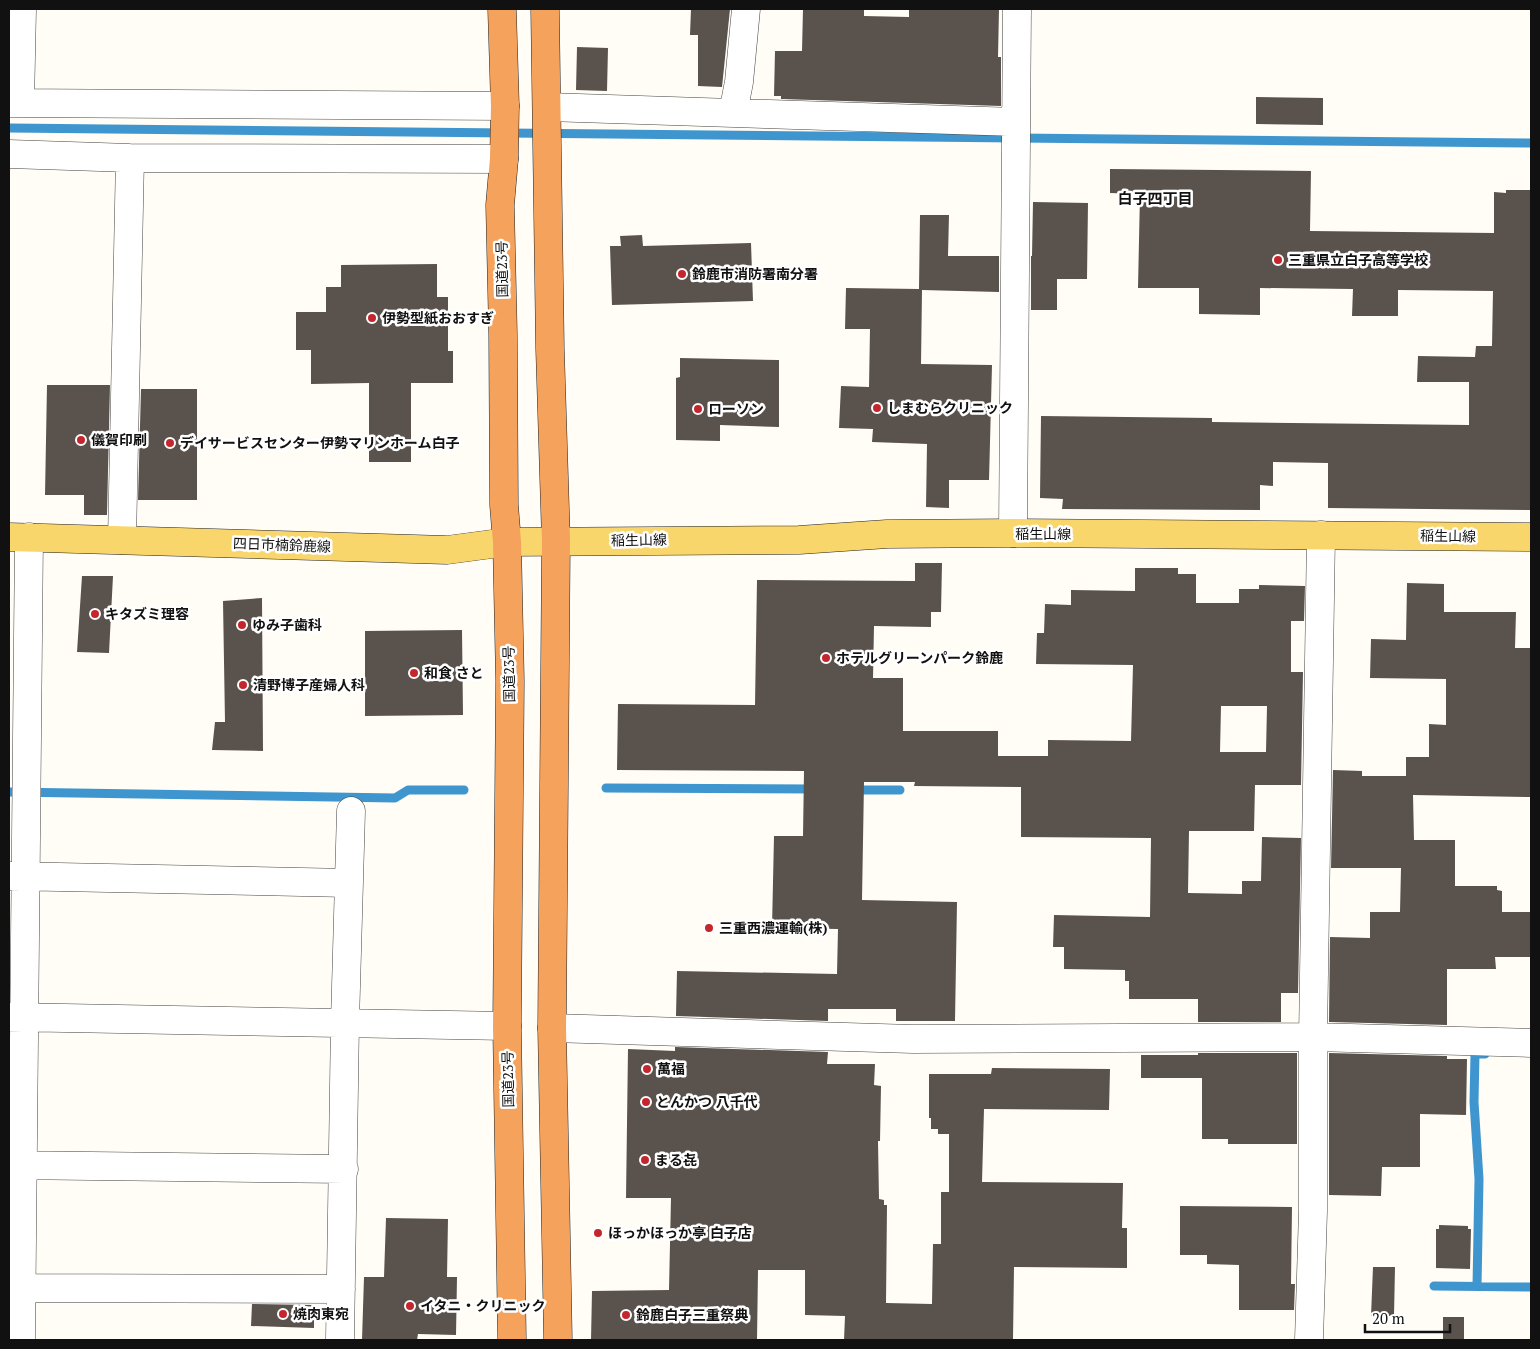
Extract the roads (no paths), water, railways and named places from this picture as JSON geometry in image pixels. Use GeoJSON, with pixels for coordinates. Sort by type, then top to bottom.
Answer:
{"type":"FeatureCollection","features":[{"type":"Feature","properties":{"kind":"highway","name":"国道23号"},"geometry":{"type":"LineString","coordinates":[[502,9],[504,159],[500,204],[504,504],[507,542],[510,681],[507,1026],[512,1340]]}},
{"type":"Feature","properties":{"kind":"highway"},"geometry":{"type":"LineString","coordinates":[[545,9],[550,349],[556,541],[552,1028],[558,1340]]}},
{"type":"Feature","properties":{"kind":"main road","name":"稲生山線"},"geometry":{"type":"LineString","coordinates":[[556,541],[799,540],[888,534],[1013,533],[1531,537]]}},
{"type":"Feature","properties":{"kind":"main road","name":"四日市楠鈴鹿線"},"geometry":{"type":"LineString","coordinates":[[19,537],[447,550],[507,542],[556,541]]}},
{"type":"Feature","properties":{"kind":"street"},"geometry":{"type":"LineString","coordinates":[[22,9],[15,103],[504,113]]}},
{"type":"Feature","properties":{"kind":"street"},"geometry":{"type":"LineString","coordinates":[[733,112],[739,82],[746,9]]}},
{"type":"Feature","properties":{"kind":"street"},"geometry":{"type":"LineString","coordinates":[[1013,533],[1017,9]]}},
{"type":"Feature","properties":{"kind":"street"},"geometry":{"type":"LineString","coordinates":[[548,113],[733,112],[1016,122]]}},
{"type":"Feature","properties":{"kind":"street"},"geometry":{"type":"LineString","coordinates":[[9,154],[130,158],[504,159]]}},
{"type":"Feature","properties":{"kind":"street"},"geometry":{"type":"LineString","coordinates":[[122,540],[130,158]]}},
{"type":"Feature","properties":{"kind":"street"},"geometry":{"type":"LineString","coordinates":[[1309,1340],[1313,1211],[1313,1038],[1321,535]]}},
{"type":"Feature","properties":{"kind":"street"},"geometry":{"type":"LineString","coordinates":[[19,537],[25,791],[17,876],[16,1165],[21,1340]]}},
{"type":"Feature","properties":{"kind":"street"},"geometry":{"type":"LineString","coordinates":[[340,1340],[345,1022],[351,811]]}},
{"type":"Feature","properties":{"kind":"street"},"geometry":{"type":"LineString","coordinates":[[17,876],[350,883]]}},
{"type":"Feature","properties":{"kind":"street"},"geometry":{"type":"LineString","coordinates":[[16,1017],[507,1026]]}},
{"type":"Feature","properties":{"kind":"street"},"geometry":{"type":"LineString","coordinates":[[552,1028],[913,1039],[1313,1038],[1531,1043]]}},
{"type":"Feature","properties":{"kind":"street"},"geometry":{"type":"LineString","coordinates":[[16,1165],[344,1169]]}},
{"type":"Feature","properties":{"kind":"street"},"geometry":{"type":"LineString","coordinates":[[18,1278],[341,1288]]}},
{"type":"Feature","properties":{"kind":"waterway"},"geometry":{"type":"LineString","coordinates":[[9,128],[1531,143]]}},
{"type":"Feature","properties":{"kind":"waterway"},"geometry":{"type":"LineString","coordinates":[[606,788],[815,789]]}},
{"type":"Feature","properties":{"kind":"waterway"},"geometry":{"type":"LineString","coordinates":[[9,792],[395,798],[408,790],[464,790]]}},
{"type":"Feature","properties":{"kind":"waterway"},"geometry":{"type":"LineString","coordinates":[[853,790],[900,790]]}},
{"type":"Feature","properties":{"kind":"waterway"},"geometry":{"type":"LineString","coordinates":[[1477,1286],[1479,1179],[1474,1102],[1475,1054],[1485,1054]]}},
{"type":"Feature","properties":{"kind":"waterway"},"geometry":{"type":"LineString","coordinates":[[1434,1286],[1531,1287]]}},
{"type":"Feature","properties":{"kind":"place","name":"三重県立白子高等学校"},"geometry":{"type":"Point","coordinates":[1278,260]}},
{"type":"Feature","properties":{"kind":"place","name":"鈴鹿市消防署南分署"},"geometry":{"type":"Point","coordinates":[682,274]}},
{"type":"Feature","properties":{"kind":"place","name":"伊勢型紙おおすぎ"},"geometry":{"type":"Point","coordinates":[372,318]}},
{"type":"Feature","properties":{"kind":"place","name":"しまむらクリニック"},"geometry":{"type":"Point","coordinates":[877,408]}},
{"type":"Feature","properties":{"kind":"place","name":"ローソン"},"geometry":{"type":"Point","coordinates":[698,409]}},
{"type":"Feature","properties":{"kind":"place","name":"儀賀印刷"},"geometry":{"type":"Point","coordinates":[81,440]}},
{"type":"Feature","properties":{"kind":"place","name":"デイサービスセンター伊勢マリンホーム白子"},"geometry":{"type":"Point","coordinates":[170,443]}},
{"type":"Feature","properties":{"kind":"place","name":"キタズミ理容"},"geometry":{"type":"Point","coordinates":[95,614]}},
{"type":"Feature","properties":{"kind":"place","name":"ゆみ子歯科"},"geometry":{"type":"Point","coordinates":[242,625]}},
{"type":"Feature","properties":{"kind":"place","name":"ホテルグリーンパーク鈴鹿"},"geometry":{"type":"Point","coordinates":[826,658]}},
{"type":"Feature","properties":{"kind":"place","name":"和食 さと"},"geometry":{"type":"Point","coordinates":[414,673]}},
{"type":"Feature","properties":{"kind":"place","name":"清野博子産婦人科"},"geometry":{"type":"Point","coordinates":[243,685]}},
{"type":"Feature","properties":{"kind":"place","name":"三重西濃運輸(株)"},"geometry":{"type":"Point","coordinates":[709,928]}},
{"type":"Feature","properties":{"kind":"place","name":"萬福"},"geometry":{"type":"Point","coordinates":[647,1069]}},
{"type":"Feature","properties":{"kind":"place","name":"とんかつ 八千代"},"geometry":{"type":"Point","coordinates":[646,1102]}},
{"type":"Feature","properties":{"kind":"place","name":"まる㐂"},"geometry":{"type":"Point","coordinates":[645,1160]}},
{"type":"Feature","properties":{"kind":"place","name":"ほっかほっか亭 白子店"},"geometry":{"type":"Point","coordinates":[598,1233]}},
{"type":"Feature","properties":{"kind":"place","name":"イタニ・クリニック"},"geometry":{"type":"Point","coordinates":[410,1306]}},
{"type":"Feature","properties":{"kind":"place","name":"焼肉東宛"},"geometry":{"type":"Point","coordinates":[283,1314]}},
{"type":"Feature","properties":{"kind":"place","name":"鈴鹿白子三重祭典"},"geometry":{"type":"Point","coordinates":[626,1315]}},
{"type":"Feature","properties":{"kind":"district","name":"白子四丁目"},"geometry":{"type":"Point","coordinates":[1155,199]}}]}
